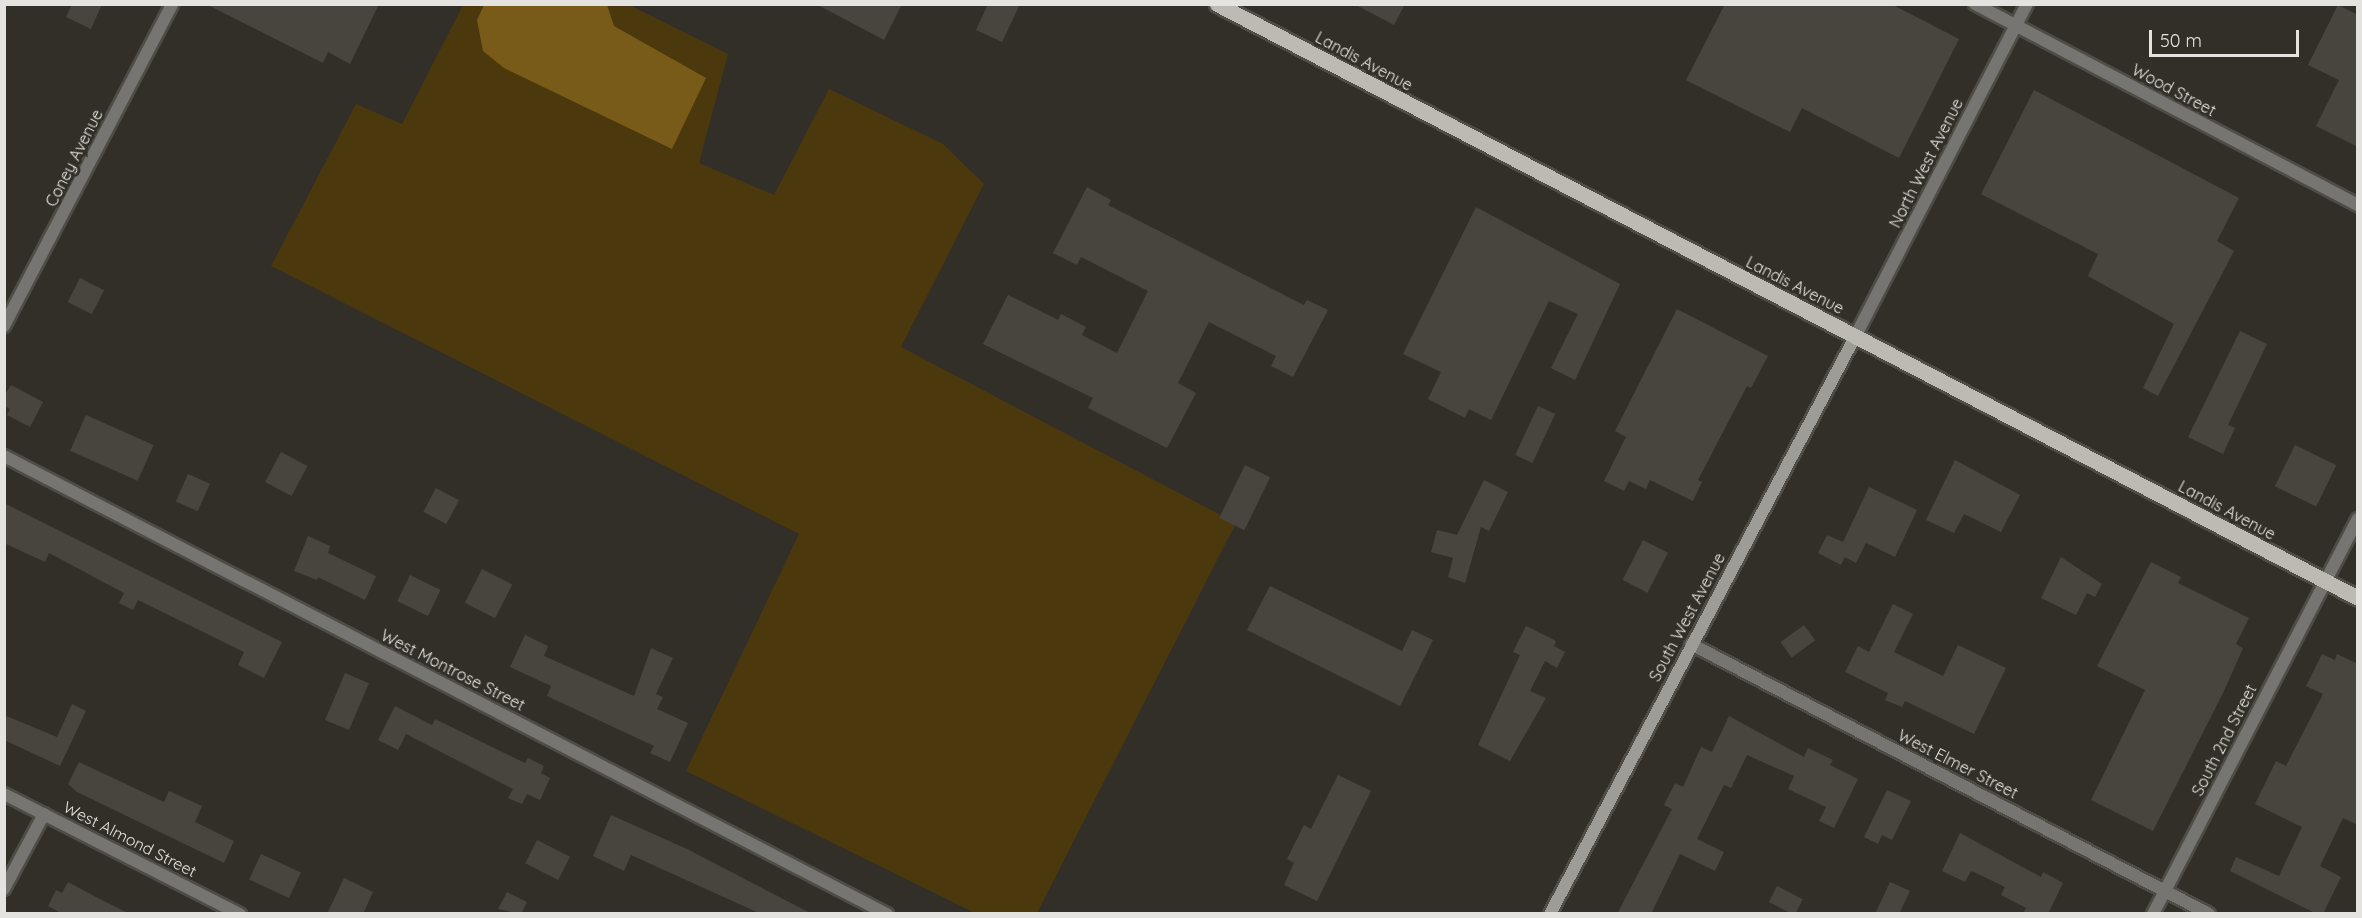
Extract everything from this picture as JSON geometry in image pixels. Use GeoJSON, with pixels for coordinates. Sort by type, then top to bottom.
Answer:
{"type":"FeatureCollection","features":[{"type":"Feature","properties":{"kind":"main road","name":"Landis Avenue"},"geometry":{"type":"LineString","coordinates":[[1217,4],[2358,598]]}},
{"type":"Feature","properties":{"kind":"street","name":"Coney Avenue"},"geometry":{"type":"LineString","coordinates":[[4,326],[172,4]]}},
{"type":"Feature","properties":{"kind":"street","name":"Wood Street"},"geometry":{"type":"LineString","coordinates":[[1976,4],[2358,205]]}},
{"type":"Feature","properties":{"kind":"street","name":"North West Avenue"},"geometry":{"type":"LineString","coordinates":[[1855,337],[2027,4]]}},
{"type":"Feature","properties":{"kind":"street","name":"South West Avenue"},"geometry":{"type":"LineString","coordinates":[[1550,914],[1855,337]]}},
{"type":"Feature","properties":{"kind":"street","name":"West Montrose Street"},"geometry":{"type":"LineString","coordinates":[[4,456],[886,914]]}},
{"type":"Feature","properties":{"kind":"street","name":"South 2nd Street"},"geometry":{"type":"LineString","coordinates":[[2153,914],[2358,519]]}},
{"type":"Feature","properties":{"kind":"street","name":"West Elmer Street"},"geometry":{"type":"LineString","coordinates":[[1691,644],[2209,914]]}},
{"type":"Feature","properties":{"kind":"street","name":"West Almond Street"},"geometry":{"type":"LineString","coordinates":[[4,794],[240,914]]}},
{"type":"Feature","properties":{"kind":"street"},"geometry":{"type":"LineString","coordinates":[[4,889],[44,814]]}},
{"type":"Feature","properties":{"kind":"shaded area"},"geometry":{"type":"Polygon","coordinates":[[[463,5],[629,5],[728,54],[699,163],[774,195],[829,89],[943,144],[984,184],[901,347],[1236,523],[1037,913],[975,913],[686,771],[799,534],[271,266],[356,104],[402,124],[463,5]]]}},
{"type":"Feature","properties":{"kind":"shaded area"},"geometry":{"type":"Polygon","coordinates":[[[484,5],[607,5],[614,26],[706,78],[672,149],[504,68],[483,51],[477,20],[484,5]]]}},
{"type":"Feature","properties":{"kind":"building"},"geometry":{"type":"Polygon","coordinates":[[[72,4],[102,4],[91,29],[66,17],[72,4]]]}},
{"type":"Feature","properties":{"kind":"building"},"geometry":{"type":"Polygon","coordinates":[[[206,4],[379,4],[350,64],[328,52],[323,63],[206,4]]]}},
{"type":"Feature","properties":{"kind":"building"},"geometry":{"type":"Polygon","coordinates":[[[816,4],[902,4],[884,40],[816,4]]]}},
{"type":"Feature","properties":{"kind":"building"},"geometry":{"type":"Polygon","coordinates":[[[988,4],[1020,4],[1002,42],[976,30],[988,4]]]}},
{"type":"Feature","properties":{"kind":"building"},"geometry":{"type":"Polygon","coordinates":[[[1354,4],[1405,4],[1394,25],[1354,4]]]}},
{"type":"Feature","properties":{"kind":"building"},"geometry":{"type":"Polygon","coordinates":[[[1725,4],[1891,4],[1959,39],[1899,158],[1802,108],[1790,132],[1686,80],[1725,4]]]}},
{"type":"Feature","properties":{"kind":"building"},"geometry":{"type":"Polygon","coordinates":[[[2338,5],[2358,15],[2358,147],[2316,126],[2339,80],[2308,65],[2338,5]]]}},
{"type":"Feature","properties":{"kind":"building"},"geometry":{"type":"Polygon","coordinates":[[[2034,90],[2239,198],[2217,241],[2234,251],[2158,396],[2143,388],[2174,324],[2088,276],[2098,254],[1981,194],[2034,90]]]}},
{"type":"Feature","properties":{"kind":"building"},"geometry":{"type":"Polygon","coordinates":[[[1087,187],[1111,200],[1108,205],[1304,305],[1307,300],[1328,310],[1293,377],[1271,366],[1276,356],[1209,322],[1178,383],[1196,393],[1167,448],[1088,408],[1093,398],[983,344],[1008,295],[1058,320],[1061,314],[1086,327],[1082,335],[1117,353],[1148,291],[1081,257],[1077,265],[1053,253],[1087,187]]]}},
{"type":"Feature","properties":{"kind":"building"},"geometry":{"type":"Polygon","coordinates":[[[1476,207],[1620,284],[1575,380],[1551,368],[1578,314],[1549,301],[1491,420],[1469,409],[1465,418],[1428,399],[1441,372],[1403,354],[1476,207]]]}},
{"type":"Feature","properties":{"kind":"building"},"geometry":{"type":"Polygon","coordinates":[[[80,278],[104,290],[92,314],[68,302],[80,278]]]}},
{"type":"Feature","properties":{"kind":"building"},"geometry":{"type":"Polygon","coordinates":[[[1677,309],[1768,356],[1751,388],[1747,386],[1698,480],[1702,482],[1693,501],[1650,480],[1646,489],[1629,481],[1624,491],[1604,481],[1626,437],[1615,431],[1677,309]]]}},
{"type":"Feature","properties":{"kind":"building"},"geometry":{"type":"Polygon","coordinates":[[[2240,331],[2267,344],[2228,425],[2235,428],[2223,454],[2188,437],[2240,331]]]}},
{"type":"Feature","properties":{"kind":"building"},"geometry":{"type":"Polygon","coordinates":[[[11,385],[43,402],[30,427],[7,415],[10,409],[4,406],[4,396],[11,385]]]}},
{"type":"Feature","properties":{"kind":"building"},"geometry":{"type":"Polygon","coordinates":[[[1538,406],[1555,414],[1532,463],[1515,455],[1538,406]]]}},
{"type":"Feature","properties":{"kind":"building"},"geometry":{"type":"Polygon","coordinates":[[[86,415],[154,445],[138,481],[70,451],[86,415]]]}},
{"type":"Feature","properties":{"kind":"building"},"geometry":{"type":"Polygon","coordinates":[[[2295,445],[2336,465],[2316,507],[2275,486],[2295,445]]]}},
{"type":"Feature","properties":{"kind":"building"},"geometry":{"type":"Polygon","coordinates":[[[281,452],[307,466],[292,496],[265,482],[281,452]]]}},
{"type":"Feature","properties":{"kind":"building"},"geometry":{"type":"Polygon","coordinates":[[[1955,460],[2020,495],[2001,532],[1964,514],[1954,533],[1926,520],[1955,460]]]}},
{"type":"Feature","properties":{"kind":"building"},"geometry":{"type":"Polygon","coordinates":[[[1245,465],[1270,477],[1244,530],[1219,518],[1245,465]]]}},
{"type":"Feature","properties":{"kind":"building"},"geometry":{"type":"Polygon","coordinates":[[[188,474],[210,484],[198,511],[176,501],[188,474]]]}},
{"type":"Feature","properties":{"kind":"building"},"geometry":{"type":"Polygon","coordinates":[[[1484,480],[1508,492],[1489,531],[1481,527],[1465,583],[1448,577],[1453,558],[1431,552],[1437,530],[1457,535],[1484,480]]]}},
{"type":"Feature","properties":{"kind":"building"},"geometry":{"type":"Polygon","coordinates":[[[1869,487],[1917,510],[1895,557],[1866,543],[1856,563],[1845,557],[1841,565],[1818,553],[1827,535],[1843,542],[1869,487]]]}},
{"type":"Feature","properties":{"kind":"building"},"geometry":{"type":"Polygon","coordinates":[[[436,488],[459,500],[446,524],[423,512],[436,488]]]}},
{"type":"Feature","properties":{"kind":"building"},"geometry":{"type":"Polygon","coordinates":[[[4,503],[282,642],[264,678],[238,665],[244,652],[138,600],[133,610],[119,603],[124,593],[49,553],[45,562],[4,543],[4,503]]]}},
{"type":"Feature","properties":{"kind":"building"},"geometry":{"type":"Polygon","coordinates":[[[308,536],[330,546],[328,553],[376,576],[365,600],[318,577],[317,580],[294,571],[308,536]]]}},
{"type":"Feature","properties":{"kind":"building"},"geometry":{"type":"Polygon","coordinates":[[[1643,540],[1668,553],[1648,593],[1623,580],[1643,540]]]}},
{"type":"Feature","properties":{"kind":"building"},"geometry":{"type":"Polygon","coordinates":[[[2061,557],[2102,584],[2095,597],[2087,593],[2076,615],[2041,598],[2061,557]]]}},
{"type":"Feature","properties":{"kind":"building"},"geometry":{"type":"Polygon","coordinates":[[[2151,562],[2181,577],[2178,583],[2249,618],[2236,644],[2243,648],[2224,691],[2153,831],[2091,800],[2145,690],[2097,666],[2151,562]]]}},
{"type":"Feature","properties":{"kind":"building"},"geometry":{"type":"Polygon","coordinates":[[[482,569],[512,584],[495,618],[465,603],[482,569]]]}},
{"type":"Feature","properties":{"kind":"building"},"geometry":{"type":"Polygon","coordinates":[[[410,575],[441,590],[428,616],[397,601],[410,575]]]}},
{"type":"Feature","properties":{"kind":"building"},"geometry":{"type":"Polygon","coordinates":[[[1270,586],[1402,651],[1412,630],[1433,640],[1400,706],[1247,630],[1270,586]]]}},
{"type":"Feature","properties":{"kind":"building"},"geometry":{"type":"Polygon","coordinates":[[[1893,604],[1913,614],[1894,652],[1943,676],[1958,645],[2006,668],[1974,734],[1905,701],[1902,707],[1885,700],[1888,693],[1845,672],[1858,646],[1869,652],[1893,604]]]}},
{"type":"Feature","properties":{"kind":"building"},"geometry":{"type":"Polygon","coordinates":[[[1804,625],[1815,640],[1792,657],[1781,642],[1804,625]]]}},
{"type":"Feature","properties":{"kind":"building"},"geometry":{"type":"Polygon","coordinates":[[[1526,626],[1556,641],[1554,646],[1565,652],[1557,668],[1545,661],[1530,691],[1546,698],[1510,761],[1478,745],[1520,655],[1513,652],[1526,626]]]}},
{"type":"Feature","properties":{"kind":"building"},"geometry":{"type":"Polygon","coordinates":[[[525,635],[548,646],[544,656],[634,696],[651,648],[673,658],[656,694],[663,697],[657,709],[688,723],[670,762],[650,753],[654,746],[547,696],[551,686],[510,667],[525,635]]]}},
{"type":"Feature","properties":{"kind":"building"},"geometry":{"type":"Polygon","coordinates":[[[2322,654],[2335,660],[2337,654],[2358,664],[2358,825],[2343,818],[2320,866],[2341,877],[2323,914],[2317,914],[2230,871],[2236,857],[2279,876],[2302,827],[2255,804],[2276,761],[2286,766],[2323,694],[2306,686],[2322,654]]]}},
{"type":"Feature","properties":{"kind":"building"},"geometry":{"type":"Polygon","coordinates":[[[345,673],[369,683],[349,730],[325,720],[345,673]]]}},
{"type":"Feature","properties":{"kind":"building"},"geometry":{"type":"Polygon","coordinates":[[[72,704],[86,711],[60,766],[4,740],[4,715],[57,737],[72,704]]]}},
{"type":"Feature","properties":{"kind":"building"},"geometry":{"type":"Polygon","coordinates":[[[395,706],[432,725],[435,719],[525,763],[528,758],[544,766],[541,773],[550,778],[540,800],[527,794],[522,804],[508,798],[513,789],[406,734],[398,750],[378,740],[395,706]]]}},
{"type":"Feature","properties":{"kind":"building"},"geometry":{"type":"Polygon","coordinates":[[[1729,716],[1804,757],[1808,748],[1833,760],[1830,765],[1858,779],[1834,828],[1819,821],[1826,807],[1788,789],[1794,776],[1747,755],[1731,788],[1724,785],[1697,839],[1724,852],[1715,871],[1680,854],[1651,914],[1617,914],[1672,809],[1664,805],[1675,783],[1683,787],[1701,747],[1712,752],[1729,716]]]}},
{"type":"Feature","properties":{"kind":"building"},"geometry":{"type":"Polygon","coordinates":[[[79,762],[164,802],[169,791],[202,806],[195,822],[234,841],[224,863],[77,792],[68,784],[79,762]]]}},
{"type":"Feature","properties":{"kind":"building"},"geometry":{"type":"Polygon","coordinates":[[[1338,775],[1371,791],[1317,901],[1284,885],[1294,863],[1287,859],[1304,825],[1311,829],[1338,775]]]}},
{"type":"Feature","properties":{"kind":"building"},"geometry":{"type":"Polygon","coordinates":[[[1887,790],[1911,801],[1892,840],[1882,835],[1878,844],[1864,837],[1887,790]]]}},
{"type":"Feature","properties":{"kind":"building"},"geometry":{"type":"Polygon","coordinates":[[[611,815],[687,849],[812,914],[761,914],[631,855],[624,871],[593,856],[611,815]]]}},
{"type":"Feature","properties":{"kind":"building"},"geometry":{"type":"Polygon","coordinates":[[[1960,833],[2041,877],[2043,872],[2063,883],[2048,914],[2023,914],[2026,908],[2001,895],[2005,887],[1976,873],[1971,871],[1965,882],[1942,871],[1960,833]]]}},
{"type":"Feature","properties":{"kind":"building"},"geometry":{"type":"Polygon","coordinates":[[[537,840],[570,857],[558,880],[525,863],[537,840]]]}},
{"type":"Feature","properties":{"kind":"building"},"geometry":{"type":"Polygon","coordinates":[[[261,854],[301,873],[289,898],[249,879],[261,854]]]}},
{"type":"Feature","properties":{"kind":"building"},"geometry":{"type":"Polygon","coordinates":[[[344,878],[373,892],[363,914],[327,914],[344,878]]]}},
{"type":"Feature","properties":{"kind":"building"},"geometry":{"type":"Polygon","coordinates":[[[68,882],[130,914],[63,914],[48,906],[56,890],[62,893],[68,882]]]}},
{"type":"Feature","properties":{"kind":"building"},"geometry":{"type":"Polygon","coordinates":[[[1890,882],[1910,891],[1899,914],[1875,914],[1890,882]]]}},
{"type":"Feature","properties":{"kind":"building"},"geometry":{"type":"Polygon","coordinates":[[[1777,886],[1803,899],[1795,914],[1769,902],[1777,886]]]}},
{"type":"Feature","properties":{"kind":"building"},"geometry":{"type":"Polygon","coordinates":[[[507,892],[527,902],[521,914],[498,909],[507,892]]]}}]}
